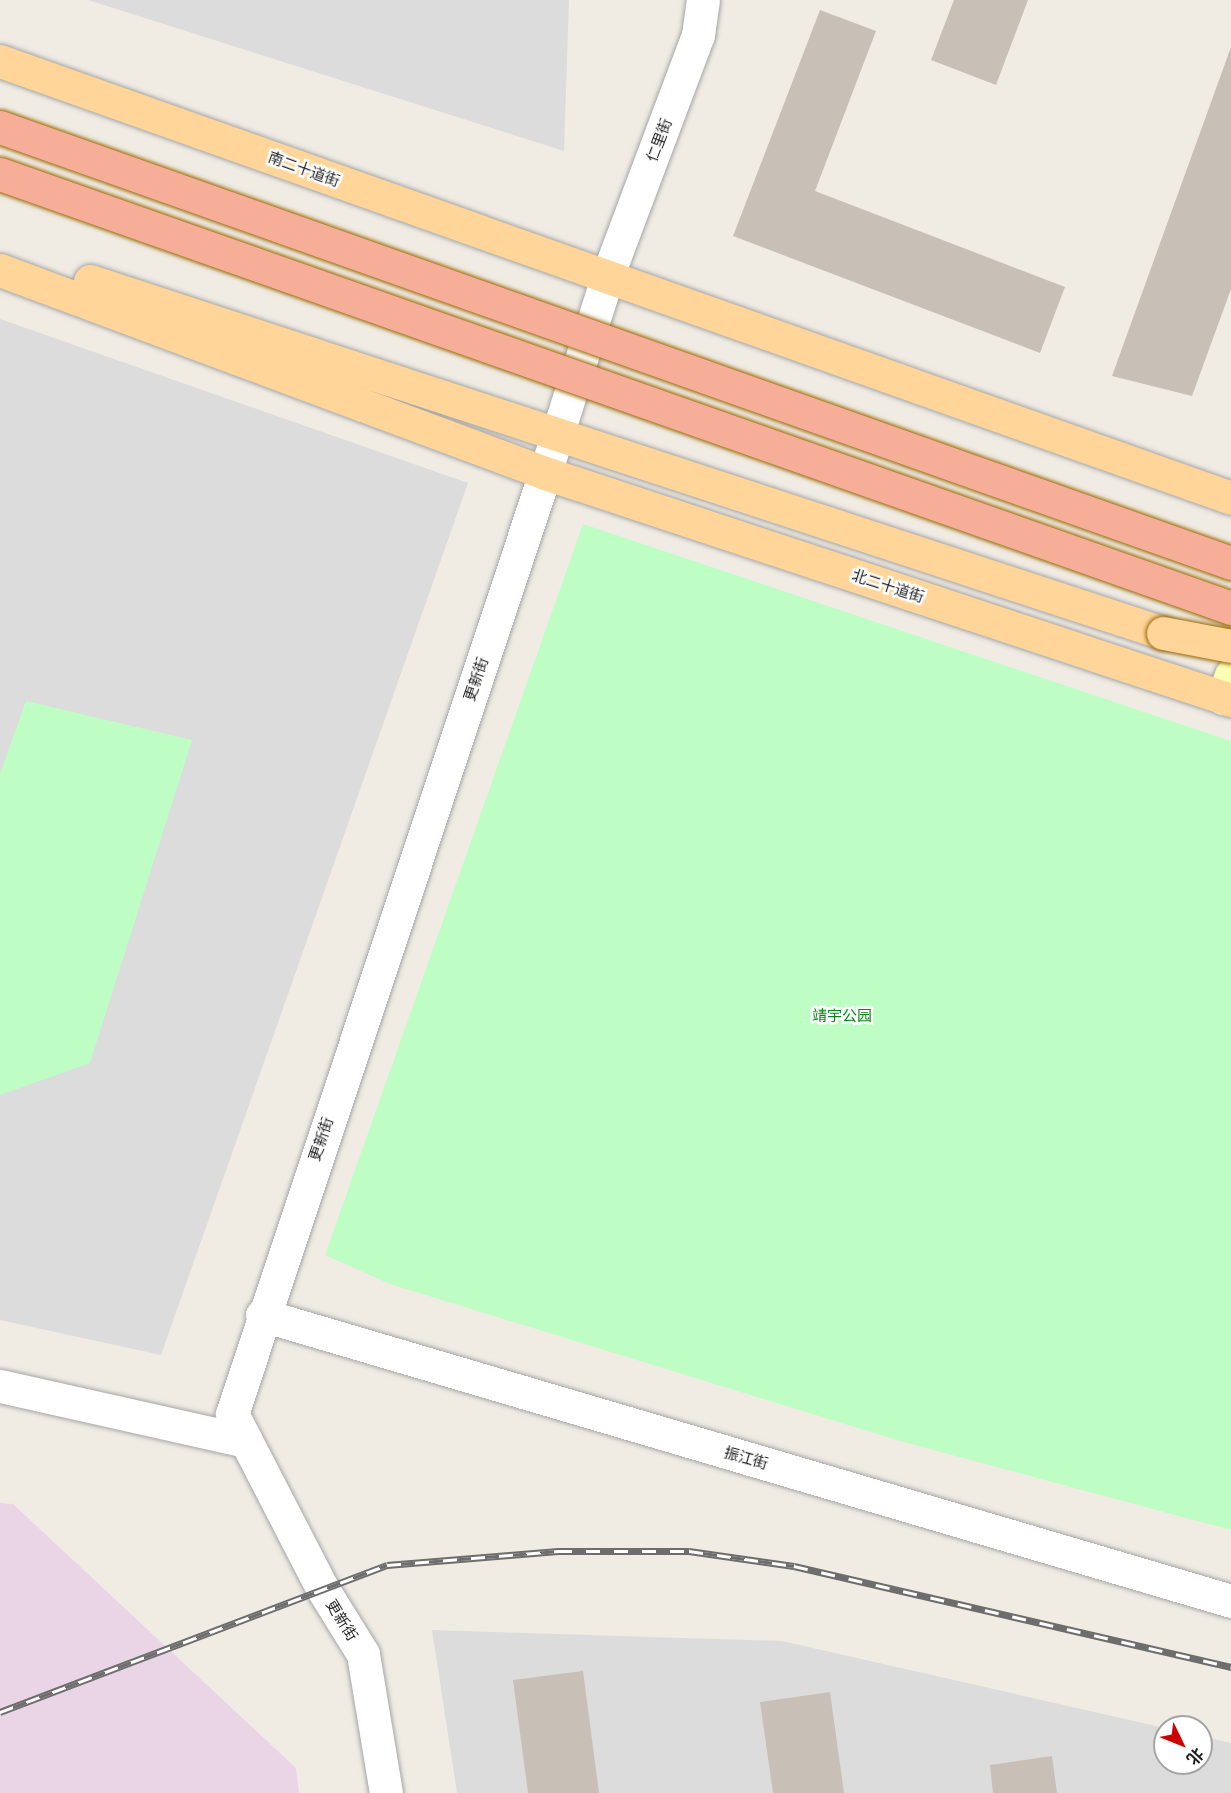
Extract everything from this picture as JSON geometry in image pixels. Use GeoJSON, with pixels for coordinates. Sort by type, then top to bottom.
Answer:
{"type":"FeatureCollection","features":[{"type":"Feature","properties":{"kind":"highway"},"geometry":{"type":"LineString","coordinates":[[0,127],[1231,563]]}},
{"type":"Feature","properties":{"kind":"highway"},"geometry":{"type":"LineString","coordinates":[[0,174],[1231,608]]}},
{"type":"Feature","properties":{"kind":"main road","name":"南二十道街"},"geometry":{"type":"LineString","coordinates":[[0,61],[607,277]]}},
{"type":"Feature","properties":{"kind":"main road"},"geometry":{"type":"LineString","coordinates":[[0,251],[1163,633],[1231,646]]}},
{"type":"Feature","properties":{"kind":"main road"},"geometry":{"type":"LineString","coordinates":[[0,270],[545,473]]}},
{"type":"Feature","properties":{"kind":"main road"},"geometry":{"type":"LineString","coordinates":[[607,277],[1231,498]]}},
{"type":"Feature","properties":{"kind":"main road","name":"北二十道街"},"geometry":{"type":"LineString","coordinates":[[545,473],[1228,691]]}},
{"type":"Feature","properties":{"kind":"street","name":"仁里街"},"geometry":{"type":"LineString","coordinates":[[558,435],[607,277],[698,35],[702,0]]}},
{"type":"Feature","properties":{"kind":"street","name":"更新街"},"geometry":{"type":"LineString","coordinates":[[386,1793],[363,1654],[322,1588],[239,1427],[262,1315],[558,435]]}},
{"type":"Feature","properties":{"kind":"street","name":"振江街"},"geometry":{"type":"LineString","coordinates":[[262,1315],[1231,1601]]}},
{"type":"Feature","properties":{"kind":"street"},"geometry":{"type":"LineString","coordinates":[[0,1366],[239,1427]]}},
{"type":"Feature","properties":{"kind":"street"},"geometry":{"type":"LineString","coordinates":[[0,1386],[239,1427]]}},
{"type":"Feature","properties":{"kind":"shaded area"},"geometry":{"type":"Polygon","coordinates":[[[88,0],[569,0],[564,151],[88,0]]]}},
{"type":"Feature","properties":{"kind":"shaded area"},"geometry":{"type":"Polygon","coordinates":[[[0,319],[468,483],[161,1355],[0,1320],[0,319]]]}},
{"type":"Feature","properties":{"kind":"shaded area"},"geometry":{"type":"Polygon","coordinates":[[[0,1503],[13,1504],[296,1768],[299,1793],[0,1793],[0,1503]]]}},
{"type":"Feature","properties":{"kind":"shaded area"},"geometry":{"type":"Polygon","coordinates":[[[432,1630],[782,1641],[1153,1725],[1153,1775],[1213,1775],[1213,1739],[1231,1743],[1231,1793],[457,1793],[432,1630]]]}},
{"type":"Feature","properties":{"kind":"green space","name":"靖宇公园"},"geometry":{"type":"Polygon","coordinates":[[[583,524],[1231,741],[1231,1530],[900,1441],[390,1284],[325,1255],[583,524]]]}},
{"type":"Feature","properties":{"kind":"green space"},"geometry":{"type":"Polygon","coordinates":[[[26,701],[192,740],[90,1063],[0,1095],[0,774],[26,701]]]}},
{"type":"Feature","properties":{"kind":"building"},"geometry":{"type":"Polygon","coordinates":[[[954,0],[1028,0],[996,85],[931,60],[954,0]]]}},
{"type":"Feature","properties":{"kind":"building"},"geometry":{"type":"Polygon","coordinates":[[[820,10],[876,31],[815,191],[1065,287],[1040,353],[733,236],[820,10]]]}},
{"type":"Feature","properties":{"kind":"building"},"geometry":{"type":"Polygon","coordinates":[[[1231,47],[1231,289],[1192,396],[1112,376],[1231,47]]]}},
{"type":"Feature","properties":{"kind":"building"},"geometry":{"type":"Polygon","coordinates":[[[583,1671],[599,1793],[528,1793],[513,1680],[583,1671]]]}},
{"type":"Feature","properties":{"kind":"building"},"geometry":{"type":"Polygon","coordinates":[[[830,1692],[844,1793],[773,1793],[760,1702],[830,1692]]]}},
{"type":"Feature","properties":{"kind":"building"},"geometry":{"type":"Polygon","coordinates":[[[1052,1756],[1057,1793],[993,1793],[990,1765],[1052,1756]]]}},
{"type":"Feature","properties":{"kind":"railway"},"geometry":{"type":"LineString","coordinates":[[0,1712],[387,1565],[558,1551],[689,1551],[794,1566],[1231,1667]]}}]}
